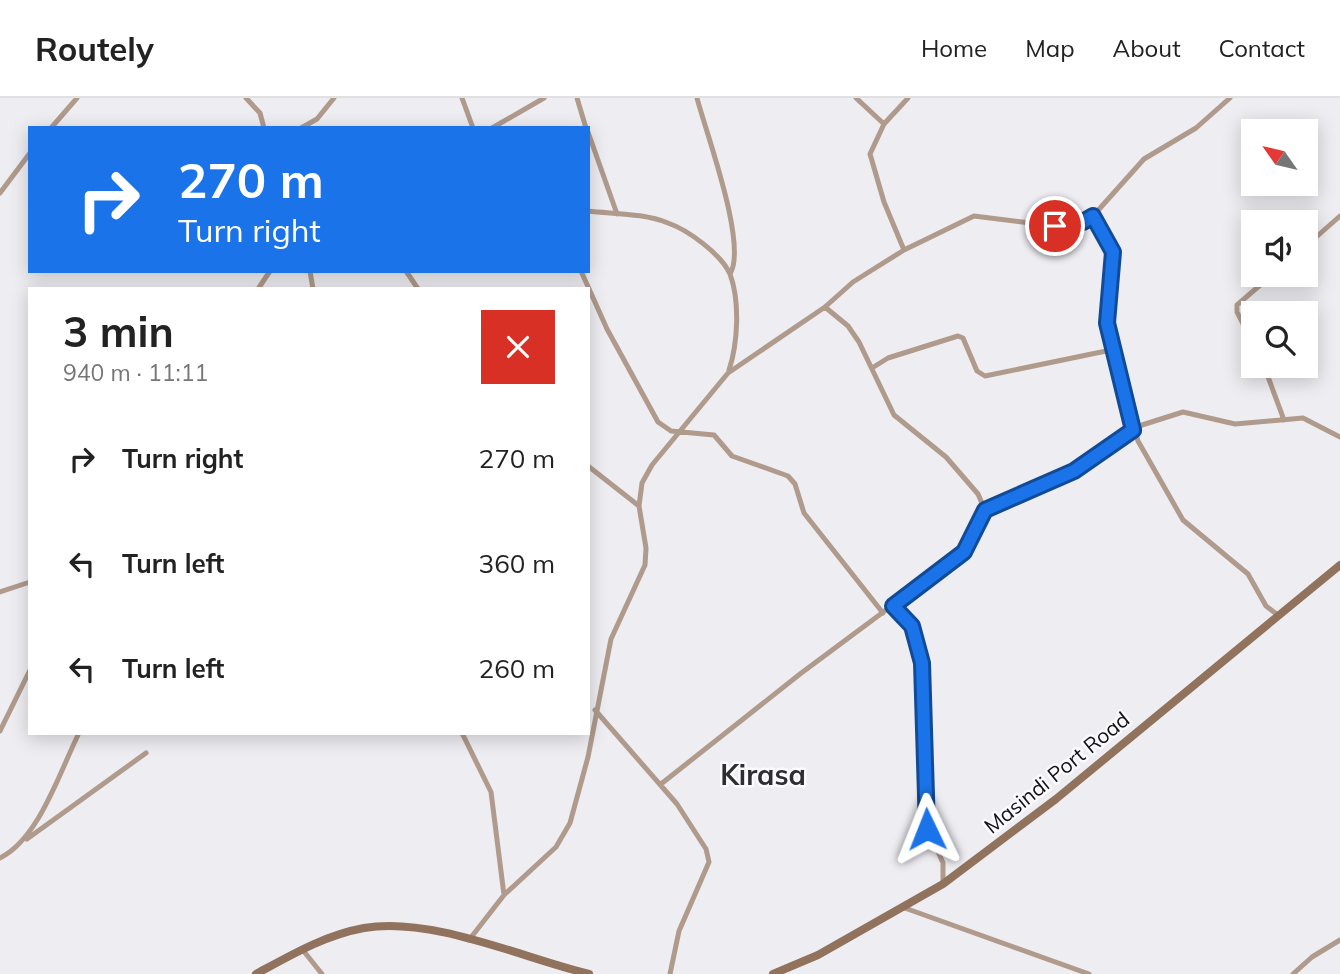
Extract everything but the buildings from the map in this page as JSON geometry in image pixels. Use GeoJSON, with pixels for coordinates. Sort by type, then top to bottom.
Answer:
{"type":"FeatureCollection","features":[{"type":"Feature","properties":{"kind":"main road","name":"Masindi Port Road"},"geometry":{"type":"LineString","coordinates":[[773,974],[810,959],[943,884],[1056,799],[1340,565]]}},
{"type":"Feature","properties":{"kind":"main road"},"geometry":{"type":"LineString","coordinates":[[256,974],[302,949],[340,934],[379,926],[426,928],[589,974]]}},
{"type":"Feature","properties":{"kind":"street"},"geometry":{"type":"LineString","coordinates":[[53,126],[77,98]]}},
{"type":"Feature","properties":{"kind":"street"},"geometry":{"type":"LineString","coordinates":[[246,98],[259,111],[263,126]]}},
{"type":"Feature","properties":{"kind":"street"},"geometry":{"type":"LineString","coordinates":[[305,126],[317,119],[334,98]]}},
{"type":"Feature","properties":{"kind":"street"},"geometry":{"type":"LineString","coordinates":[[462,98],[472,126]]}},
{"type":"Feature","properties":{"kind":"street"},"geometry":{"type":"LineString","coordinates":[[495,126],[544,98]]}},
{"type":"Feature","properties":{"kind":"street"},"geometry":{"type":"LineString","coordinates":[[577,98],[586,126]]}},
{"type":"Feature","properties":{"kind":"street"},"geometry":{"type":"LineString","coordinates":[[697,98],[726,199],[735,252],[730,274],[734,291],[735,340],[728,373]]}},
{"type":"Feature","properties":{"kind":"street"},"geometry":{"type":"LineString","coordinates":[[856,98],[884,124]]}},
{"type":"Feature","properties":{"kind":"street"},"geometry":{"type":"LineString","coordinates":[[904,250],[884,202],[870,154],[884,124],[908,98]]}},
{"type":"Feature","properties":{"kind":"street"},"geometry":{"type":"LineString","coordinates":[[469,940],[504,895],[528,877],[556,847],[570,823],[588,757],[595,710],[611,639],[645,565],[646,548],[639,506],[645,474],[728,373],[825,307],[853,282],[904,250],[974,216],[1055,226],[1083,222],[1093,216],[1144,159],[1196,128],[1230,98]]}},
{"type":"Feature","properties":{"kind":"street"},"geometry":{"type":"LineString","coordinates":[[590,138],[617,214]]}},
{"type":"Feature","properties":{"kind":"street"},"geometry":{"type":"LineString","coordinates":[[0,193],[28,156]]}},
{"type":"Feature","properties":{"kind":"street"},"geometry":{"type":"LineString","coordinates":[[590,211],[668,223],[712,253],[730,274]]}},
{"type":"Feature","properties":{"kind":"street"},"geometry":{"type":"LineString","coordinates":[[1093,216],[1113,252],[1107,323],[1111,350],[1133,430],[1183,520],[1248,574],[1266,606],[1278,615]]}},
{"type":"Feature","properties":{"kind":"street"},"geometry":{"type":"LineString","coordinates":[[1318,235],[1340,216]]}},
{"type":"Feature","properties":{"kind":"street"},"geometry":{"type":"LineString","coordinates":[[1242,301],[1258,287]]}},
{"type":"Feature","properties":{"kind":"street"},"geometry":{"type":"LineString","coordinates":[[590,291],[652,414],[667,429],[714,435],[732,456],[789,476],[795,484],[804,513],[883,613]]}},
{"type":"Feature","properties":{"kind":"street"},"geometry":{"type":"LineString","coordinates":[[1241,302],[1237,305],[1237,312],[1241,320]]}},
{"type":"Feature","properties":{"kind":"street"},"geometry":{"type":"LineString","coordinates":[[825,307],[848,326],[894,415],[946,457],[978,494],[985,510]]}},
{"type":"Feature","properties":{"kind":"street"},"geometry":{"type":"LineString","coordinates":[[872,368],[888,358],[958,336],[963,338],[977,371],[985,376],[1111,350]]}},
{"type":"Feature","properties":{"kind":"street"},"geometry":{"type":"LineString","coordinates":[[1268,378],[1284,420]]}},
{"type":"Feature","properties":{"kind":"street"},"geometry":{"type":"LineString","coordinates":[[661,783],[964,552],[985,510],[1074,471],[1133,430],[1183,412],[1236,424],[1303,418],[1340,437]]}},
{"type":"Feature","properties":{"kind":"street"},"geometry":{"type":"LineString","coordinates":[[590,468],[639,506]]}},
{"type":"Feature","properties":{"kind":"street"},"geometry":{"type":"LineString","coordinates":[[0,592],[28,583]]}},
{"type":"Feature","properties":{"kind":"street"},"geometry":{"type":"LineString","coordinates":[[893,606],[912,626],[922,663],[922,721],[927,770],[925,822],[943,863],[943,884]]}},
{"type":"Feature","properties":{"kind":"street"},"geometry":{"type":"LineString","coordinates":[[0,731],[28,674]]}},
{"type":"Feature","properties":{"kind":"street"},"geometry":{"type":"LineString","coordinates":[[595,710],[661,783],[706,849],[709,862],[679,931],[670,974]]}},
{"type":"Feature","properties":{"kind":"street"},"geometry":{"type":"LineString","coordinates":[[24,841],[78,735]]}},
{"type":"Feature","properties":{"kind":"street"},"geometry":{"type":"LineString","coordinates":[[463,735],[491,792],[504,895]]}},
{"type":"Feature","properties":{"kind":"street"},"geometry":{"type":"LineString","coordinates":[[0,858],[146,753]]}},
{"type":"Feature","properties":{"kind":"street"},"geometry":{"type":"LineString","coordinates":[[902,907],[1088,974]]}},
{"type":"Feature","properties":{"kind":"street"},"geometry":{"type":"LineString","coordinates":[[1293,974],[1312,957],[1340,940]]}},
{"type":"Feature","properties":{"kind":"street"},"geometry":{"type":"LineString","coordinates":[[302,949],[322,974]]}},
{"type":"Feature","properties":{"kind":"district","name":"Kirasa"},"geometry":{"type":"Point","coordinates":[763,775]}},
{"type":"Feature","properties":{"kind":"route"},"geometry":{"type":"LineString","coordinates":[[927,829],[922,663],[912,626],[893,606],[964,552],[973,539],[985,510],[1074,471],[1133,430],[1110,346],[1107,323],[1113,265],[1111,244],[1093,216],[1083,222],[1055,226]]}}]}
